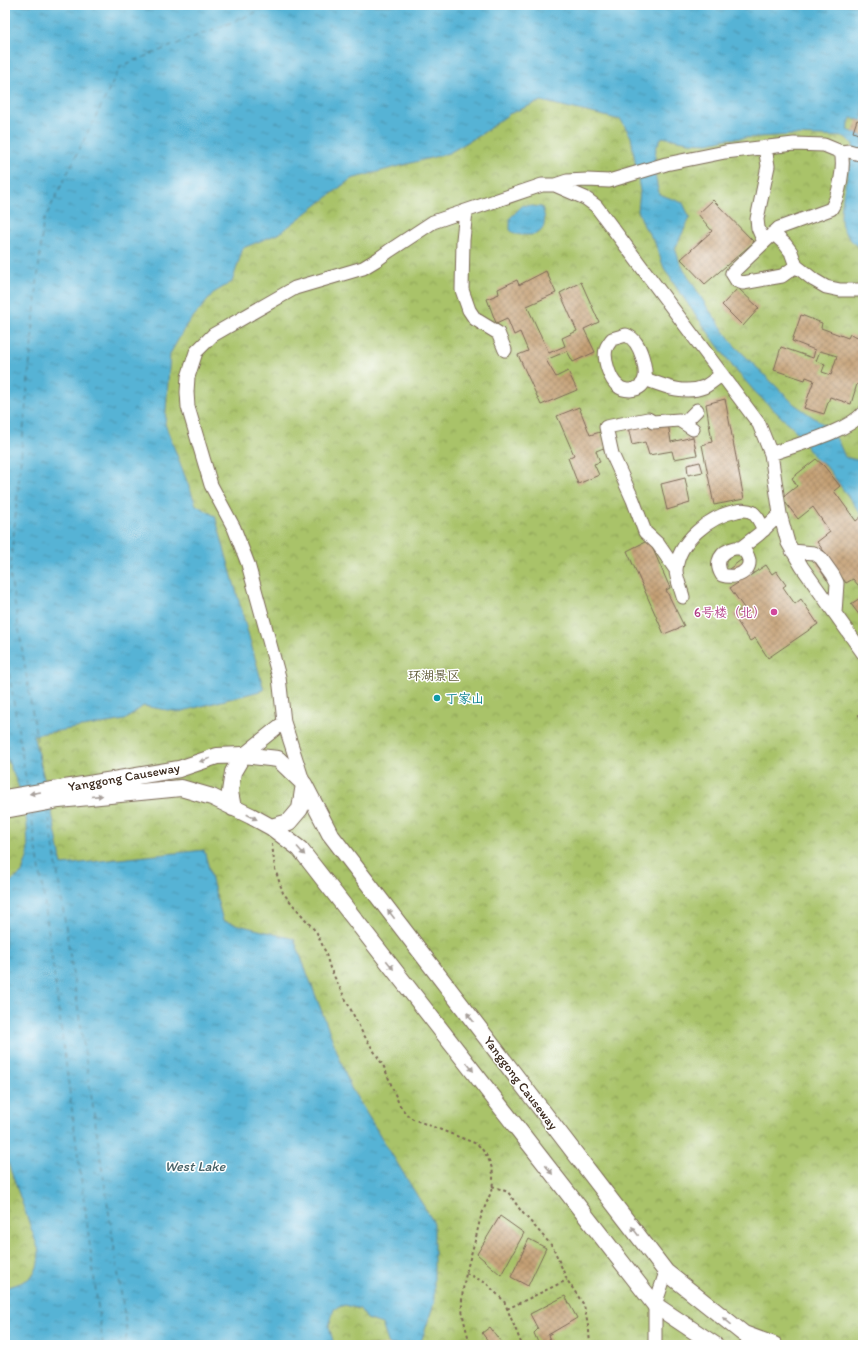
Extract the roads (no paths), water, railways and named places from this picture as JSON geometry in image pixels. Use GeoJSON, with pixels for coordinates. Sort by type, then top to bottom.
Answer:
{"type":"FeatureCollection","features":[{"type":"Feature","properties":{"kind":"main road","name":"Yanggong Causeway"},"geometry":{"type":"LineString","coordinates":[[9,803],[179,769],[217,756],[243,755],[278,759],[304,784],[330,834],[666,1272],[744,1334],[774,1345]]}},
{"type":"Feature","properties":{"kind":"main road"},"geometry":{"type":"LineString","coordinates":[[233,808],[230,792],[233,772],[243,755]]}},
{"type":"Feature","properties":{"kind":"main road"},"geometry":{"type":"LineString","coordinates":[[268,826],[289,822],[300,809],[304,784]]}},
{"type":"Feature","properties":{"kind":"main road","name":"Yanggong Causeway"},"geometry":{"type":"LineString","coordinates":[[58,794],[181,788],[212,797],[268,826],[300,849],[655,1306],[715,1345]]}},
{"type":"Feature","properties":{"kind":"street"},"geometry":{"type":"LineString","coordinates":[[304,784],[284,722],[279,677],[248,564],[234,528],[211,485],[188,407],[188,376],[196,352],[213,335],[295,288],[363,268],[433,222],[542,185],[567,181],[605,181],[666,164],[725,152],[794,144],[814,144],[863,155]]}},
{"type":"Feature","properties":{"kind":"street"},"geometry":{"type":"LineString","coordinates":[[765,147],[768,166],[758,219],[758,228],[768,237],[785,244],[791,252],[796,266],[814,280],[826,287],[840,290],[863,290]]}},
{"type":"Feature","properties":{"kind":"street"},"geometry":{"type":"LineString","coordinates":[[796,266],[782,276],[743,283],[737,281],[732,273],[779,228],[831,209],[836,202],[845,151]]}},
{"type":"Feature","properties":{"kind":"street"},"geometry":{"type":"LineString","coordinates":[[596,206],[594,199],[595,192],[605,181]]}},
{"type":"Feature","properties":{"kind":"street"},"geometry":{"type":"LineString","coordinates":[[555,184],[585,198],[596,206],[759,424],[771,454],[780,514],[788,543],[802,568],[863,653]]}},
{"type":"Feature","properties":{"kind":"street"},"geometry":{"type":"LineString","coordinates":[[466,211],[463,240],[462,290],[469,310],[475,319],[498,333],[505,350]]}},
{"type":"Feature","properties":{"kind":"street"},"geometry":{"type":"LineString","coordinates":[[645,379],[672,389],[686,390],[704,387],[722,374]]}},
{"type":"Feature","properties":{"kind":"street"},"geometry":{"type":"LineString","coordinates":[[683,597],[676,570],[658,544],[645,532],[633,500],[612,454],[606,427],[648,419],[653,422],[679,420],[688,426],[697,410]]}},
{"type":"Feature","properties":{"kind":"street"},"geometry":{"type":"LineString","coordinates":[[771,454],[839,430],[852,423],[863,413]]}},
{"type":"Feature","properties":{"kind":"street"},"geometry":{"type":"LineString","coordinates":[[676,570],[680,556],[689,541],[701,528],[713,519],[725,513],[740,510],[752,512],[764,530]]}},
{"type":"Feature","properties":{"kind":"street"},"geometry":{"type":"LineString","coordinates":[[741,548],[764,530],[780,514]]}},
{"type":"Feature","properties":{"kind":"street"},"geometry":{"type":"LineString","coordinates":[[792,551],[814,553],[821,558],[833,575],[837,583],[835,613]]}},
{"type":"Feature","properties":{"kind":"street"},"geometry":{"type":"LineString","coordinates":[[243,755],[284,722]]}},
{"type":"Feature","properties":{"kind":"street"},"geometry":{"type":"LineString","coordinates":[[655,1345],[655,1306],[666,1272]]}},
{"type":"Feature","properties":{"kind":"water","name":"West Lake"},"geometry":{"type":"Polygon","coordinates":[[[5,5],[863,5],[863,121],[851,118],[847,130],[863,136],[863,252],[847,235],[841,223],[841,208],[853,150],[853,144],[845,137],[792,135],[726,139],[709,143],[689,142],[662,137],[656,148],[654,169],[659,194],[683,203],[690,218],[675,248],[680,263],[707,307],[734,345],[794,404],[826,426],[838,441],[845,457],[857,460],[863,456],[863,517],[826,466],[815,459],[795,430],[756,393],[733,367],[664,268],[655,243],[644,226],[638,210],[640,191],[631,137],[621,120],[541,101],[509,114],[483,133],[449,153],[351,179],[280,233],[243,248],[232,282],[215,292],[187,324],[170,354],[165,424],[196,505],[215,516],[264,690],[179,712],[143,706],[125,720],[33,735],[49,798],[62,865],[204,850],[223,921],[294,939],[351,1088],[434,1223],[434,1303],[420,1345],[389,1345],[382,1324],[367,1319],[360,1309],[345,1305],[334,1309],[329,1326],[334,1345],[5,1345],[5,1288],[20,1283],[31,1277],[37,1267],[39,1251],[8,1163],[5,1161],[5,886],[22,873],[28,855],[27,823],[21,792],[5,754],[5,5]]]}},
{"type":"Feature","properties":{"kind":"water"},"geometry":{"type":"Polygon","coordinates":[[[523,205],[542,207],[544,212],[544,227],[538,233],[533,235],[520,235],[510,230],[510,218],[523,205]]]}},
{"type":"Feature","properties":{"kind":"place","name":"6号楼（北）"},"geometry":{"type":"Point","coordinates":[774,612]}},
{"type":"Feature","properties":{"kind":"place","name":"丁家山"},"geometry":{"type":"Point","coordinates":[437,698]}},
{"type":"Feature","properties":{"kind":"park label","name":"环湖景区"},"geometry":{"type":"Point","coordinates":[434,675]}}]}
